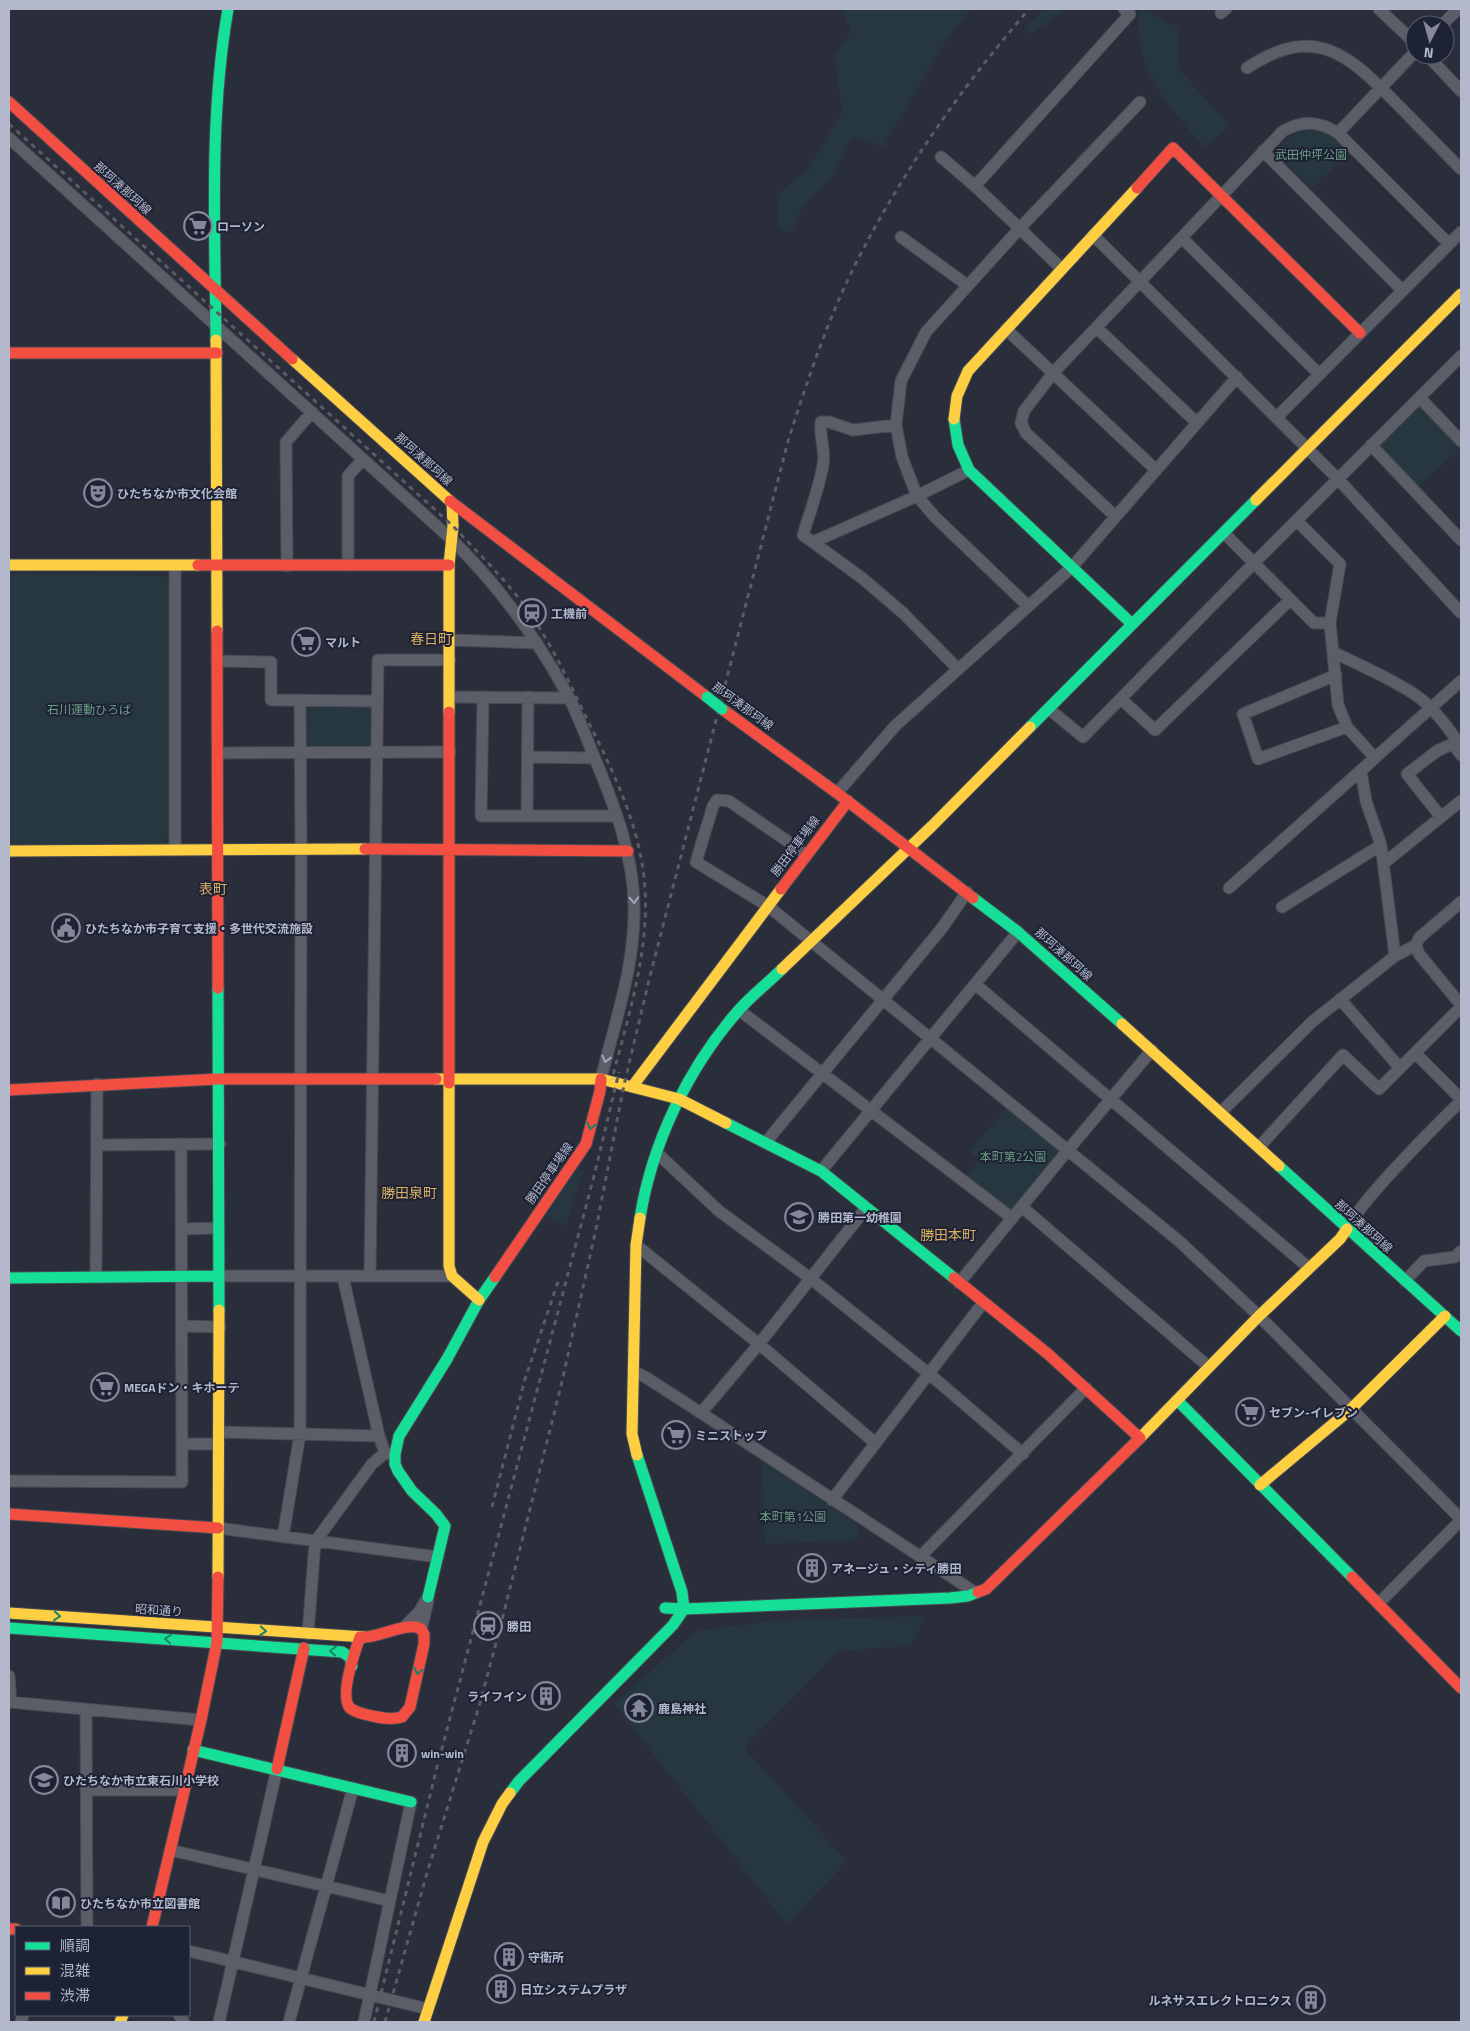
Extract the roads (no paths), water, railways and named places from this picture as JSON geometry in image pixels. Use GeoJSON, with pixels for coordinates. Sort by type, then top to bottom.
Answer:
{"type":"FeatureCollection","features":[{"type":"Feature","properties":{"kind":"street"},"geometry":{"type":"LineString","coordinates":[[152,1926],[201,1720],[217,1642],[218,1627],[220,1144],[218,1079],[219,849],[215,152],[221,45],[228,9]]}},
{"type":"Feature","properties":{"kind":"street"},"geometry":{"type":"LineString","coordinates":[[975,186],[1130,14],[1124,9]]}},
{"type":"Feature","properties":{"kind":"street"},"geometry":{"type":"LineString","coordinates":[[1379,9],[1405,34]]}},
{"type":"Feature","properties":{"kind":"street"},"geometry":{"type":"LineString","coordinates":[[1247,68],[1267,54],[1282,49],[1298,46],[1316,47],[1333,51],[1349,59],[1381,88],[1461,169]]}},
{"type":"Feature","properties":{"kind":"street"},"geometry":{"type":"LineString","coordinates":[[1338,133],[1405,63]]}},
{"type":"Feature","properties":{"kind":"street"},"geometry":{"type":"LineString","coordinates":[[1436,65],[1461,91]]}},
{"type":"Feature","properties":{"kind":"street","name":"那珂湊那珂線"},"geometry":{"type":"LineString","coordinates":[[9,102],[452,503],[707,697],[848,801],[1018,932],[1221,1112],[1461,1331]]}},
{"type":"Feature","properties":{"kind":"street"},"geometry":{"type":"LineString","coordinates":[[1028,606],[935,517],[917,496],[902,457],[896,425],[901,380],[919,342],[926,332],[1020,228],[1140,102]]}},
{"type":"Feature","properties":{"kind":"street"},"geometry":{"type":"LineString","coordinates":[[1115,516],[1026,433],[1021,423],[1024,412],[1053,374],[1283,130],[1295,124],[1307,122],[1319,123],[1338,133],[1449,244]]}},
{"type":"Feature","properties":{"kind":"street"},"geometry":{"type":"LineString","coordinates":[[9,138],[451,539],[477,566],[538,643],[569,698],[617,816],[628,852],[634,906],[631,949],[625,985],[601,1079]]}},
{"type":"Feature","properties":{"kind":"street"},"geometry":{"type":"LineString","coordinates":[[1132,624],[969,470],[956,444],[953,431],[954,405],[962,380],[968,371],[1173,148],[1360,333]]}},
{"type":"Feature","properties":{"kind":"street"},"geometry":{"type":"LineString","coordinates":[[1263,151],[1402,290]]}},
{"type":"Feature","properties":{"kind":"street"},"geometry":{"type":"LineString","coordinates":[[941,157],[975,186],[1062,269]]}},
{"type":"Feature","properties":{"kind":"street"},"geometry":{"type":"LineString","coordinates":[[1277,417],[1461,232]]}},
{"type":"Feature","properties":{"kind":"street"},"geometry":{"type":"LineString","coordinates":[[1093,235],[1308,448],[1461,613]]}},
{"type":"Feature","properties":{"kind":"street"},"geometry":{"type":"LineString","coordinates":[[901,237],[967,285]]}},
{"type":"Feature","properties":{"kind":"street"},"geometry":{"type":"LineString","coordinates":[[1182,238],[1319,374]]}},
{"type":"Feature","properties":{"kind":"street"},"geometry":{"type":"LineString","coordinates":[[424,2022],[483,1842],[502,1804],[519,1781],[664,1635],[679,1618],[684,1609],[682,1592],[635,1448],[632,1418],[636,1245],[644,1194],[657,1153],[679,1099],[716,1039],[739,1010],[910,848],[1461,294]]}},
{"type":"Feature","properties":{"kind":"street"},"geometry":{"type":"LineString","coordinates":[[1097,328],[1197,423]]}},
{"type":"Feature","properties":{"kind":"street"},"geometry":{"type":"LineString","coordinates":[[1006,329],[1156,470]]}},
{"type":"Feature","properties":{"kind":"street"},"geometry":{"type":"LineString","coordinates":[[9,352],[217,353]]}},
{"type":"Feature","properties":{"kind":"street"},"geometry":{"type":"LineString","coordinates":[[1049,709],[1083,737],[1461,356]]}},
{"type":"Feature","properties":{"kind":"street"},"geometry":{"type":"LineString","coordinates":[[837,793],[895,726],[1072,567],[1237,377]]}},
{"type":"Feature","properties":{"kind":"street"},"geometry":{"type":"LineString","coordinates":[[1420,398],[1461,440]]}},
{"type":"Feature","properties":{"kind":"street"},"geometry":{"type":"LineString","coordinates":[[287,566],[286,442],[312,412]]}},
{"type":"Feature","properties":{"kind":"street"},"geometry":{"type":"LineString","coordinates":[[896,425],[853,430],[830,422],[821,422],[820,431],[824,448],[824,463],[803,536],[862,578],[903,613],[958,669]]}},
{"type":"Feature","properties":{"kind":"street"},"geometry":{"type":"LineString","coordinates":[[1371,445],[1461,540]]}},
{"type":"Feature","properties":{"kind":"street"},"geometry":{"type":"LineString","coordinates":[[348,566],[348,476],[363,459]]}},
{"type":"Feature","properties":{"kind":"street"},"geometry":{"type":"LineString","coordinates":[[814,542],[917,496],[969,470]]}},
{"type":"Feature","properties":{"kind":"street"},"geometry":{"type":"LineString","coordinates":[[452,503],[453,526],[449,565],[449,1266],[452,1276],[478,1300]]}},
{"type":"Feature","properties":{"kind":"street"},"geometry":{"type":"LineString","coordinates":[[1297,520],[1340,564],[1330,623],[1338,706],[1347,728],[1375,758]]}},
{"type":"Feature","properties":{"kind":"street"},"geometry":{"type":"LineString","coordinates":[[1224,533],[1314,623],[1330,623]]}},
{"type":"Feature","properties":{"kind":"street"},"geometry":{"type":"LineString","coordinates":[[9,565],[449,565]]}},
{"type":"Feature","properties":{"kind":"street"},"geometry":{"type":"LineString","coordinates":[[175,566],[175,850]]}},
{"type":"Feature","properties":{"kind":"street"},"geometry":{"type":"LineString","coordinates":[[1120,699],[1155,730],[1290,600]]}},
{"type":"Feature","properties":{"kind":"street"},"geometry":{"type":"LineString","coordinates":[[450,640],[538,643]]}},
{"type":"Feature","properties":{"kind":"street"},"geometry":{"type":"LineString","coordinates":[[1333,652],[1389,679],[1418,696],[1457,742],[1461,755]]}},
{"type":"Feature","properties":{"kind":"street"},"geometry":{"type":"LineString","coordinates":[[370,1276],[378,660],[450,660]]}},
{"type":"Feature","properties":{"kind":"street"},"geometry":{"type":"LineString","coordinates":[[218,661],[271,662],[271,700],[377,701]]}},
{"type":"Feature","properties":{"kind":"street"},"geometry":{"type":"LineString","coordinates":[[1336,675],[1243,714],[1258,759],[1347,728]]}},
{"type":"Feature","properties":{"kind":"street"},"geometry":{"type":"LineString","coordinates":[[1229,888],[1461,681]]}},
{"type":"Feature","properties":{"kind":"street"},"geometry":{"type":"LineString","coordinates":[[450,697],[569,698]]}},
{"type":"Feature","properties":{"kind":"street"},"geometry":{"type":"LineString","coordinates":[[527,816],[528,697]]}},
{"type":"Feature","properties":{"kind":"street"},"geometry":{"type":"LineString","coordinates":[[483,698],[481,816],[617,816]]}},
{"type":"Feature","properties":{"kind":"street"},"geometry":{"type":"LineString","coordinates":[[283,1537],[300,1434],[300,700]]}},
{"type":"Feature","properties":{"kind":"street"},"geometry":{"type":"LineString","coordinates":[[1441,817],[1407,774],[1437,751],[1457,742]]}},
{"type":"Feature","properties":{"kind":"street"},"geometry":{"type":"LineString","coordinates":[[218,753],[377,754],[450,752]]}},
{"type":"Feature","properties":{"kind":"street"},"geometry":{"type":"LineString","coordinates":[[528,757],[594,758]]}},
{"type":"Feature","properties":{"kind":"street"},"geometry":{"type":"LineString","coordinates":[[1361,771],[1366,800],[1381,845],[1395,956]]}},
{"type":"Feature","properties":{"kind":"street"},"geometry":{"type":"LineString","coordinates":[[806,854],[729,801],[717,800],[713,806],[696,862],[768,906],[809,942],[931,1038],[1179,1241],[1259,1316],[1461,1520],[1378,1604]]}},
{"type":"Feature","properties":{"kind":"street","name":"勝田停車場線"},"geometry":{"type":"LineString","coordinates":[[632,1087],[806,854],[848,801]]}},
{"type":"Feature","properties":{"kind":"street"},"geometry":{"type":"LineString","coordinates":[[1383,864],[1461,801]]}},
{"type":"Feature","properties":{"kind":"street"},"geometry":{"type":"LineString","coordinates":[[1282,907],[1381,845]]}},
{"type":"Feature","properties":{"kind":"street"},"geometry":{"type":"LineString","coordinates":[[9,851],[301,849],[628,852]]}},
{"type":"Feature","properties":{"kind":"street"},"geometry":{"type":"LineString","coordinates":[[766,1142],[942,928],[967,892]]}},
{"type":"Feature","properties":{"kind":"street"},"geometry":{"type":"LineString","coordinates":[[1259,1147],[1343,1056],[1380,1089],[1461,1006],[1418,954],[1416,945],[1419,938],[1461,902]]}},
{"type":"Feature","properties":{"kind":"street"},"geometry":{"type":"LineString","coordinates":[[821,1171],[1018,932]]}},
{"type":"Feature","properties":{"kind":"street"},"geometry":{"type":"LineString","coordinates":[[1221,1112],[1313,1021],[1395,956],[1416,945]]}},
{"type":"Feature","properties":{"kind":"street"},"geometry":{"type":"LineString","coordinates":[[975,984],[1309,1268]]}},
{"type":"Feature","properties":{"kind":"street"},"geometry":{"type":"LineString","coordinates":[[1340,999],[1400,1068]]}},
{"type":"Feature","properties":{"kind":"street"},"geometry":{"type":"LineString","coordinates":[[739,1010],[1012,1218]]}},
{"type":"Feature","properties":{"kind":"street"},"geometry":{"type":"LineString","coordinates":[[959,1283],[1152,1050]]}},
{"type":"Feature","properties":{"kind":"street"},"geometry":{"type":"LineString","coordinates":[[665,1608],[684,1609],[950,1598],[976,1594],[986,1589],[1140,1438],[1259,1316],[1340,1239],[1353,1217],[1369,1197],[1424,1136],[1461,1100],[1415,1054]]}},
{"type":"Feature","properties":{"kind":"street"},"geometry":{"type":"LineString","coordinates":[[9,1090],[218,1079],[601,1079],[679,1099],[821,1171],[1048,1354],[1140,1438]]}},
{"type":"Feature","properties":{"kind":"street","name":"勝田停車場線"},"geometry":{"type":"LineString","coordinates":[[390,1453],[447,1359],[478,1300],[586,1144],[600,1091],[601,1079]]}},
{"type":"Feature","properties":{"kind":"street"},"geometry":{"type":"LineString","coordinates":[[96,1277],[97,1084]]}},
{"type":"Feature","properties":{"kind":"street"},"geometry":{"type":"LineString","coordinates":[[9,1481],[182,1482],[181,1144]]}},
{"type":"Feature","properties":{"kind":"street"},"geometry":{"type":"LineString","coordinates":[[98,1145],[220,1144]]}},
{"type":"Feature","properties":{"kind":"street"},"geometry":{"type":"LineString","coordinates":[[657,1153],[719,1211],[810,1278],[928,1373],[1022,1454]]}},
{"type":"Feature","properties":{"kind":"street"},"geometry":{"type":"LineString","coordinates":[[1022,1207],[1208,1367]]}},
{"type":"Feature","properties":{"kind":"street"},"geometry":{"type":"LineString","coordinates":[[701,1413],[759,1344],[866,1208]]}},
{"type":"Feature","properties":{"kind":"street"},"geometry":{"type":"LineString","coordinates":[[182,1229],[219,1228]]}},
{"type":"Feature","properties":{"kind":"street"},"geometry":{"type":"LineString","coordinates":[[636,1245],[759,1344],[874,1442]]}},
{"type":"Feature","properties":{"kind":"street"},"geometry":{"type":"LineString","coordinates":[[1405,1281],[1424,1261],[1455,1258],[1461,1251]]}},
{"type":"Feature","properties":{"kind":"street"},"geometry":{"type":"LineString","coordinates":[[9,1278],[452,1276]]}},
{"type":"Feature","properties":{"kind":"street"},"geometry":{"type":"LineString","coordinates":[[343,1277],[379,1436],[404,1480],[442,1520],[445,1526],[421,1630]]}},
{"type":"Feature","properties":{"kind":"street"},"geometry":{"type":"LineString","coordinates":[[832,1500],[874,1442],[983,1303]]}},
{"type":"Feature","properties":{"kind":"street"},"geometry":{"type":"LineString","coordinates":[[1260,1485],[1350,1409],[1445,1316]]}},
{"type":"Feature","properties":{"kind":"street"},"geometry":{"type":"LineString","coordinates":[[182,1326],[220,1327]]}},
{"type":"Feature","properties":{"kind":"street"},"geometry":{"type":"LineString","coordinates":[[633,1371],[701,1413],[976,1594]]}},
{"type":"Feature","properties":{"kind":"street"},"geometry":{"type":"LineString","coordinates":[[920,1557],[1086,1388]]}},
{"type":"Feature","properties":{"kind":"street"},"geometry":{"type":"LineString","coordinates":[[1177,1400],[1461,1688]]}},
{"type":"Feature","properties":{"kind":"street"},"geometry":{"type":"LineString","coordinates":[[182,1444],[219,1438],[300,1434],[379,1436]]}},
{"type":"Feature","properties":{"kind":"street"},"geometry":{"type":"LineString","coordinates":[[308,1634],[315,1542],[372,1464],[390,1453]]}},
{"type":"Feature","properties":{"kind":"street"},"geometry":{"type":"LineString","coordinates":[[9,1514],[218,1528],[438,1557]]}},
{"type":"Feature","properties":{"kind":"street"},"geometry":{"type":"LineString","coordinates":[[405,1626],[419,1612],[428,1597]]}},
{"type":"Feature","properties":{"kind":"street","name":"昭和通り"},"geometry":{"type":"LineString","coordinates":[[9,1613],[360,1637],[377,1636],[405,1626]]}},
{"type":"Feature","properties":{"kind":"street"},"geometry":{"type":"LineString","coordinates":[[360,1637],[346,1696],[348,1706],[362,1714],[390,1720],[402,1717],[410,1707],[424,1644],[424,1634],[421,1630],[414,1625],[405,1626]]}},
{"type":"Feature","properties":{"kind":"street"},"geometry":{"type":"LineString","coordinates":[[9,1628],[342,1652],[350,1657],[352,1666]]}},
{"type":"Feature","properties":{"kind":"street"},"geometry":{"type":"LineString","coordinates":[[218,2022],[304,1648]]}},
{"type":"Feature","properties":{"kind":"street"},"geometry":{"type":"LineString","coordinates":[[9,1676],[10,1702],[201,1720]]}},
{"type":"Feature","properties":{"kind":"street"},"geometry":{"type":"LineString","coordinates":[[86,1709],[87,1926]]}},
{"type":"Feature","properties":{"kind":"street"},"geometry":{"type":"LineString","coordinates":[[193,1750],[411,1802],[372,1995],[364,2022]]}},
{"type":"Feature","properties":{"kind":"street"},"geometry":{"type":"LineString","coordinates":[[289,2022],[353,1788]]}},
{"type":"Feature","properties":{"kind":"street"},"geometry":{"type":"LineString","coordinates":[[86,1790],[184,1790]]}},
{"type":"Feature","properties":{"kind":"street"},"geometry":{"type":"LineString","coordinates":[[170,1850],[390,1902]]}},
{"type":"Feature","properties":{"kind":"street"},"geometry":{"type":"LineString","coordinates":[[190,1951],[428,2009]]}},
{"type":"Feature","properties":{"kind":"railway"},"geometry":{"type":"LineString","coordinates":[[385,2022],[427,1873],[480,1703],[500,1628],[561,1386],[596,1229],[624,1085],[649,980],[788,441],[827,330],[845,286],[873,231],[892,197],[956,100],[1029,9]]}},
{"type":"Feature","properties":{"kind":"railway"},"geometry":{"type":"LineString","coordinates":[[9,124],[453,526],[507,584],[541,630],[563,670],[614,775],[631,819],[642,865],[645,913],[641,961],[631,1009],[612,1079]]}},
{"type":"Feature","properties":{"kind":"railway"},"geometry":{"type":"LineString","coordinates":[[374,2022],[437,1767],[594,1176],[619,1072]]}},
{"type":"Feature","properties":{"kind":"railway"},"geometry":{"type":"LineString","coordinates":[[492,1507],[525,1379],[559,1279]]}},
{"type":"Feature","properties":{"kind":"place","name":"ローソン"},"geometry":{"type":"Point","coordinates":[198,226]}},
{"type":"Feature","properties":{"kind":"place","name":"ひたちなか市文化会館"},"geometry":{"type":"Point","coordinates":[98,493]}},
{"type":"Feature","properties":{"kind":"place","name":"工機前"},"geometry":{"type":"Point","coordinates":[532,613]}},
{"type":"Feature","properties":{"kind":"place","name":"マルト"},"geometry":{"type":"Point","coordinates":[306,642]}},
{"type":"Feature","properties":{"kind":"place","name":"ひたちなか市子育て支援・多世代交流施設"},"geometry":{"type":"Point","coordinates":[66,928]}},
{"type":"Feature","properties":{"kind":"place","name":"勝田第一幼稚園"},"geometry":{"type":"Point","coordinates":[799,1217]}},
{"type":"Feature","properties":{"kind":"place","name":"MEGAドン・キホーテ"},"geometry":{"type":"Point","coordinates":[105,1387]}},
{"type":"Feature","properties":{"kind":"place","name":"セブン-イレブン"},"geometry":{"type":"Point","coordinates":[1250,1412]}},
{"type":"Feature","properties":{"kind":"place","name":"ミニストップ"},"geometry":{"type":"Point","coordinates":[676,1435]}},
{"type":"Feature","properties":{"kind":"place","name":"アネージュ・シティ勝田"},"geometry":{"type":"Point","coordinates":[812,1568]}},
{"type":"Feature","properties":{"kind":"place","name":"勝田"},"geometry":{"type":"Point","coordinates":[488,1626]}},
{"type":"Feature","properties":{"kind":"place","name":"ライフイン"},"geometry":{"type":"Point","coordinates":[546,1696]}},
{"type":"Feature","properties":{"kind":"place","name":"鹿島神社"},"geometry":{"type":"Point","coordinates":[639,1708]}},
{"type":"Feature","properties":{"kind":"place","name":"win-win"},"geometry":{"type":"Point","coordinates":[402,1753]}},
{"type":"Feature","properties":{"kind":"place","name":"ひたちなか市立東石川小学校"},"geometry":{"type":"Point","coordinates":[44,1780]}},
{"type":"Feature","properties":{"kind":"place","name":"ひたちなか市立図書館"},"geometry":{"type":"Point","coordinates":[61,1903]}},
{"type":"Feature","properties":{"kind":"place","name":"守衛所"},"geometry":{"type":"Point","coordinates":[509,1957]}},
{"type":"Feature","properties":{"kind":"place","name":"日立システムプラザ"},"geometry":{"type":"Point","coordinates":[501,1989]}},
{"type":"Feature","properties":{"kind":"place","name":"ルネサスエレクトロニクス"},"geometry":{"type":"Point","coordinates":[1311,2000]}},
{"type":"Feature","properties":{"kind":"district","name":"春日町"},"geometry":{"type":"Point","coordinates":[431,638]}},
{"type":"Feature","properties":{"kind":"district","name":"表町"},"geometry":{"type":"Point","coordinates":[213,888]}},
{"type":"Feature","properties":{"kind":"district","name":"勝田泉町"},"geometry":{"type":"Point","coordinates":[409,1192]}},
{"type":"Feature","properties":{"kind":"district","name":"勝田本町"},"geometry":{"type":"Point","coordinates":[948,1234]}},
{"type":"Feature","properties":{"kind":"park label","name":"武田仲坪公園"},"geometry":{"type":"Point","coordinates":[1311,154]}},
{"type":"Feature","properties":{"kind":"park label","name":"石川運動ひろば"},"geometry":{"type":"Point","coordinates":[89,709]}},
{"type":"Feature","properties":{"kind":"park label","name":"本町第2公園"},"geometry":{"type":"Point","coordinates":[1013,1156]}},
{"type":"Feature","properties":{"kind":"park label","name":"本町第1公園"},"geometry":{"type":"Point","coordinates":[793,1516]}}]}
